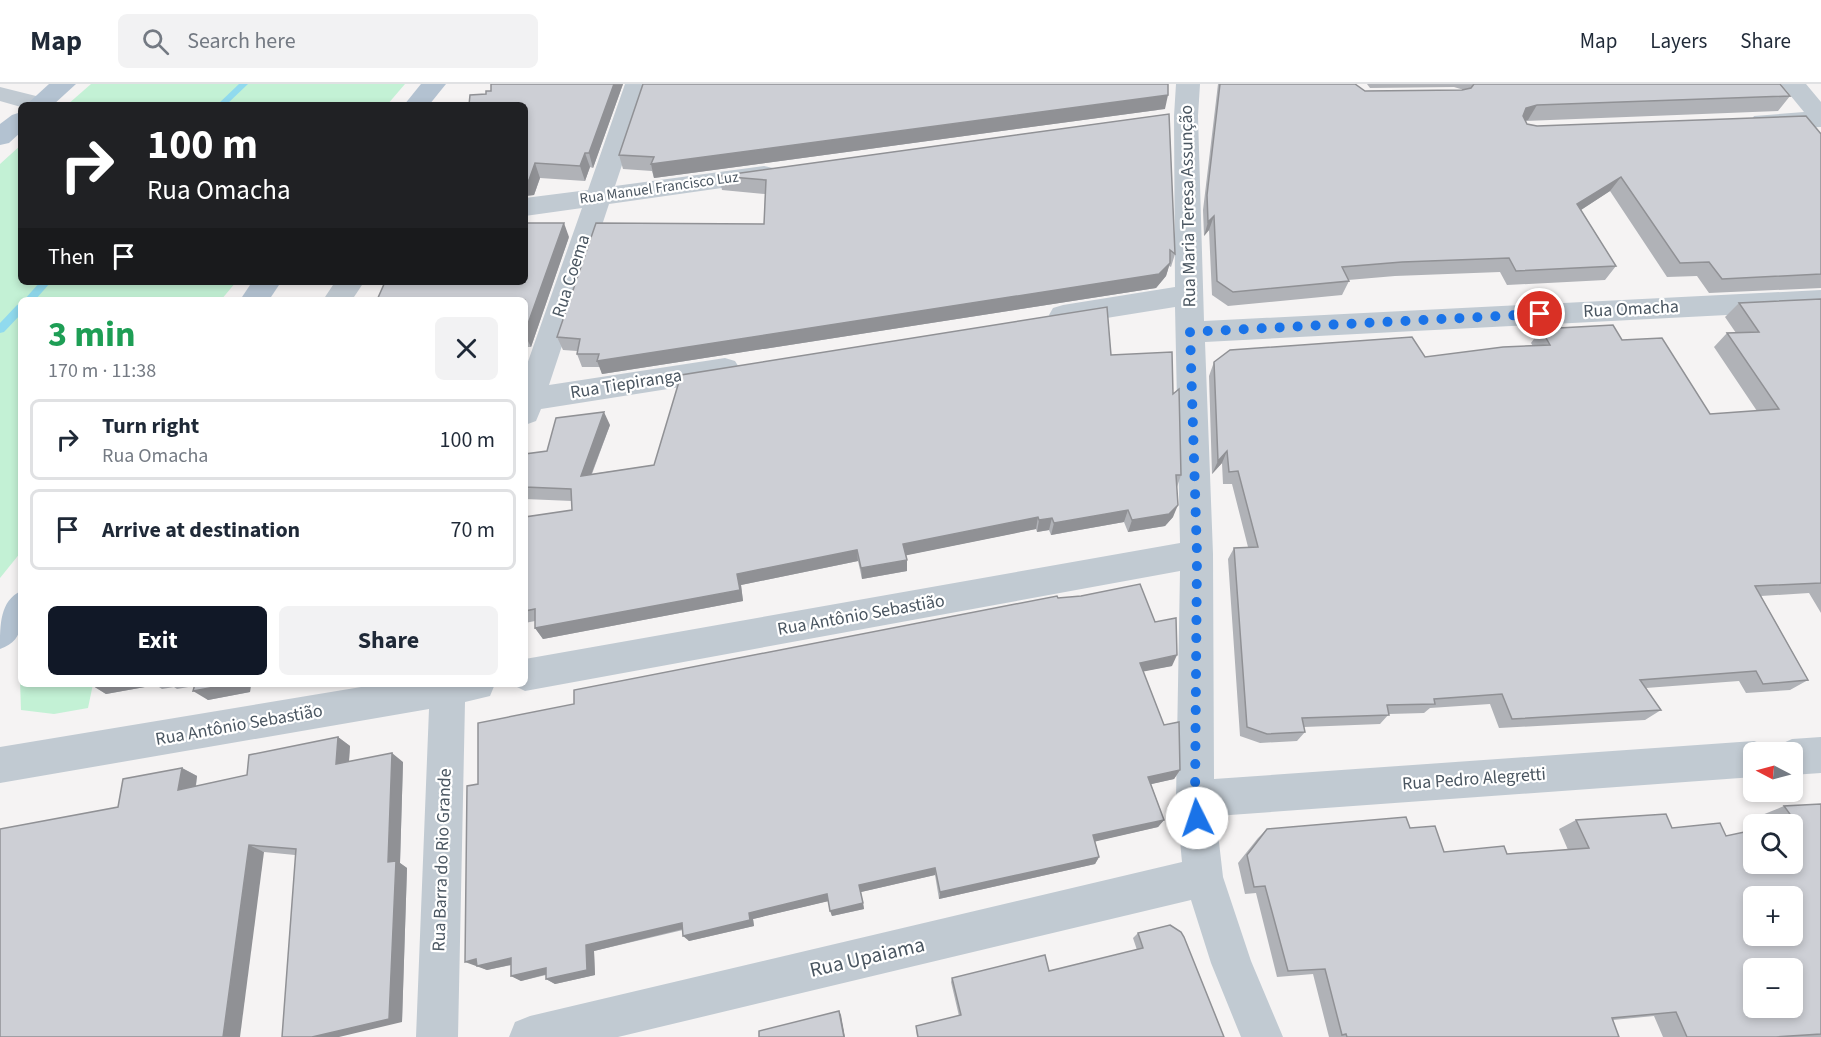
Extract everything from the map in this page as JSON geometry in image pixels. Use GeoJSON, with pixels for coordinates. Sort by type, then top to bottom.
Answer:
{"type":"FeatureCollection","features":[{"type":"Feature","properties":{"kind":"main road"},"geometry":{"type":"LineString","coordinates":[[41,102],[63,84]]}},
{"type":"Feature","properties":{"kind":"main road"},"geometry":{"type":"LineString","coordinates":[[419,102],[434,84]]}},
{"type":"Feature","properties":{"kind":"main road"},"geometry":{"type":"LineString","coordinates":[[0,137],[18,122]]}},
{"type":"Feature","properties":{"kind":"main road"},"geometry":{"type":"LineString","coordinates":[[0,634],[18,610]]}},
{"type":"Feature","properties":{"kind":"street","name":"Rua Coema"},"geometry":{"type":"LineString","coordinates":[[528,401],[637,84]]}},
{"type":"Feature","properties":{"kind":"street","name":"Rua Maria Teresa Assunção"},"geometry":{"type":"LineString","coordinates":[[1188,84],[1174,117],[1189,295],[1197,554],[1195,799],[1203,877],[1231,963],[1262,1037]]}},
{"type":"Feature","properties":{"kind":"street"},"geometry":{"type":"LineString","coordinates":[[1793,84],[1821,118]]}},
{"type":"Feature","properties":{"kind":"street"},"geometry":{"type":"LineString","coordinates":[[0,94],[31,102]]}},
{"type":"Feature","properties":{"kind":"street"},"geometry":{"type":"LineString","coordinates":[[1739,122],[1821,118]]}},
{"type":"Feature","properties":{"kind":"street","name":"Rua Manuel Francisco Luz"},"geometry":{"type":"LineString","coordinates":[[528,207],[785,171]]}},
{"type":"Feature","properties":{"kind":"street"},"geometry":{"type":"LineString","coordinates":[[1036,320],[1189,295]]}},
{"type":"Feature","properties":{"kind":"street","name":"Rua Omacha"},"geometry":{"type":"LineString","coordinates":[[1190,332],[1821,300]]}},
{"type":"Feature","properties":{"kind":"street","name":"Rua Tiepiranga"},"geometry":{"type":"LineString","coordinates":[[528,404],[753,364]]}},
{"type":"Feature","properties":{"kind":"street","name":"Rua Antônio Sebastião"},"geometry":{"type":"LineString","coordinates":[[528,674],[1197,554]]}},
{"type":"Feature","properties":{"kind":"street","name":"Rua Antônio Sebastião"},"geometry":{"type":"LineString","coordinates":[[0,765],[451,687]]}},
{"type":"Feature","properties":{"kind":"street","name":"Rua Barra do Rio Grande"},"geometry":{"type":"LineString","coordinates":[[437,1037],[457,687]]}},
{"type":"Feature","properties":{"kind":"street"},"geometry":{"type":"LineString","coordinates":[[1803,756],[1821,755]]}},
{"type":"Feature","properties":{"kind":"street","name":"Rua Pedro Alegretti"},"geometry":{"type":"LineString","coordinates":[[1195,799],[1743,760]]}},
{"type":"Feature","properties":{"kind":"street","name":"Rua Upaiama"},"geometry":{"type":"LineString","coordinates":[[530,1037],[1203,877]]}},
{"type":"Feature","properties":{"kind":"green space"},"geometry":{"type":"Polygon","coordinates":[[[91,84],[405,84],[390,102],[70,102],[91,84]]]}},
{"type":"Feature","properties":{"kind":"green space"},"geometry":{"type":"Polygon","coordinates":[[[18,148],[18,285],[234,285],[224,297],[18,297],[18,556],[0,578],[0,164],[18,148]]]}},
{"type":"Feature","properties":{"kind":"green space"},"geometry":{"type":"Polygon","coordinates":[[[20,687],[92,687],[88,708],[54,714],[21,710],[20,687]]]}},
{"type":"Feature","properties":{"kind":"building"},"geometry":{"type":"Polygon","coordinates":[[[491,84],[614,84],[589,153],[585,153],[580,166],[535,163],[528,180],[528,102],[469,102],[470,95],[486,94],[486,91],[491,91],[491,84]]]}},
{"type":"Feature","properties":{"kind":"building"},"geometry":{"type":"Polygon","coordinates":[[[643,84],[1168,84],[1168,95],[651,164],[654,157],[619,155],[643,84]]]}},
{"type":"Feature","properties":{"kind":"building"},"geometry":{"type":"Polygon","coordinates":[[[1220,84],[1355,84],[1365,91],[1462,90],[1471,88],[1474,84],[1780,84],[1790,96],[1537,105],[1526,108],[1523,116],[1527,124],[1537,126],[1806,116],[1821,134],[1821,274],[1722,279],[1709,262],[1680,263],[1621,177],[1577,204],[1616,266],[1516,271],[1509,258],[1402,262],[1342,267],[1349,281],[1233,292],[1217,281],[1214,216],[1208,222],[1207,195],[1220,84]]]}},
{"type":"Feature","properties":{"kind":"building"},"geometry":{"type":"Polygon","coordinates":[[[1169,114],[1175,254],[1170,250],[1170,263],[1159,274],[597,361],[599,354],[577,354],[580,339],[557,337],[596,223],[764,224],[766,180],[719,176],[1169,114]]]}},
{"type":"Feature","properties":{"kind":"building"},"geometry":{"type":"Polygon","coordinates":[[[528,223],[564,223],[528,324],[528,297],[378,297],[384,285],[528,285],[528,223]]]}},
{"type":"Feature","properties":{"kind":"building"},"geometry":{"type":"Polygon","coordinates":[[[1821,299],[1821,583],[1755,586],[1808,680],[1763,684],[1756,671],[1640,680],[1661,710],[1512,719],[1502,694],[1434,699],[1435,704],[1387,705],[1389,715],[1302,718],[1305,732],[1267,734],[1247,727],[1234,548],[1258,547],[1238,471],[1229,472],[1227,451],[1218,461],[1214,362],[1230,350],[1412,337],[1425,357],[1503,347],[1550,345],[1541,329],[1613,325],[1622,340],[1662,338],[1710,414],[1779,409],[1727,333],[1759,332],[1739,303],[1821,299]]]}},
{"type":"Feature","properties":{"kind":"building"},"geometry":{"type":"Polygon","coordinates":[[[1107,307],[1111,355],[1172,352],[1173,394],[1179,389],[1181,475],[1176,475],[1178,505],[1169,514],[1132,520],[1128,510],[1054,523],[1052,518],[1039,520],[1038,517],[903,544],[907,560],[861,568],[857,550],[737,574],[740,590],[535,628],[535,609],[528,610],[528,517],[572,510],[571,489],[528,487],[528,454],[547,451],[556,418],[604,412],[581,476],[654,465],[681,375],[1107,307]]]}},
{"type":"Feature","properties":{"kind":"building"},"geometry":{"type":"Polygon","coordinates":[[[1140,584],[1155,622],[1176,618],[1177,655],[1140,663],[1164,725],[1179,722],[1180,770],[1148,777],[1164,820],[1093,835],[1099,857],[940,892],[935,868],[859,885],[863,903],[830,911],[827,894],[749,913],[750,920],[683,936],[682,923],[586,945],[587,970],[546,979],[546,968],[511,976],[511,958],[477,966],[476,959],[465,962],[467,786],[478,784],[478,723],[574,704],[574,690],[1057,596],[1058,598],[1081,596],[1140,584]]]}},
{"type":"Feature","properties":{"kind":"building"},"geometry":{"type":"Polygon","coordinates":[[[194,687],[215,687],[193,691],[194,687]]]}},
{"type":"Feature","properties":{"kind":"building"},"geometry":{"type":"Polygon","coordinates":[[[338,737],[336,764],[392,753],[388,862],[396,861],[389,1019],[312,1037],[282,1037],[296,849],[249,845],[223,1037],[0,1037],[0,829],[118,807],[123,779],[182,768],[178,790],[247,775],[249,755],[338,737]]]}},
{"type":"Feature","properties":{"kind":"building"},"geometry":{"type":"Polygon","coordinates":[[[1821,804],[1821,1034],[1776,1037],[1687,1037],[1676,1012],[1612,1018],[1619,1037],[1347,1037],[1346,1034],[1342,1035],[1325,969],[1288,971],[1265,886],[1254,887],[1247,855],[1267,829],[1406,817],[1410,828],[1435,826],[1444,852],[1504,846],[1507,854],[1589,848],[1576,820],[1666,814],[1672,828],[1720,823],[1726,836],[1743,832],[1743,874],[1803,874],[1803,814],[1790,814],[1784,806],[1821,804]]]}},
{"type":"Feature","properties":{"kind":"building"},"geometry":{"type":"Polygon","coordinates":[[[1170,925],[1181,932],[1184,937],[1224,1037],[918,1037],[916,1026],[961,1015],[952,978],[1045,955],[1049,971],[1143,948],[1138,933],[1170,925]]]}},
{"type":"Feature","properties":{"kind":"building"},"geometry":{"type":"Polygon","coordinates":[[[839,1011],[844,1037],[759,1037],[759,1031],[839,1011]]]}},
{"type":"Feature","properties":{"kind":"waterway"},"geometry":{"type":"LineString","coordinates":[[224,102],[244,84]]}},
{"type":"Feature","properties":{"kind":"waterway"},"geometry":{"type":"LineString","coordinates":[[32,297],[43,285]]}},
{"type":"Feature","properties":{"kind":"waterway"},"geometry":{"type":"LineString","coordinates":[[0,329],[18,311]]}},
{"type":"Feature","properties":{"kind":"route"},"geometry":{"type":"LineString","coordinates":[[1197,818],[1195,799],[1197,554],[1190,332],[1540,314]]}}]}
